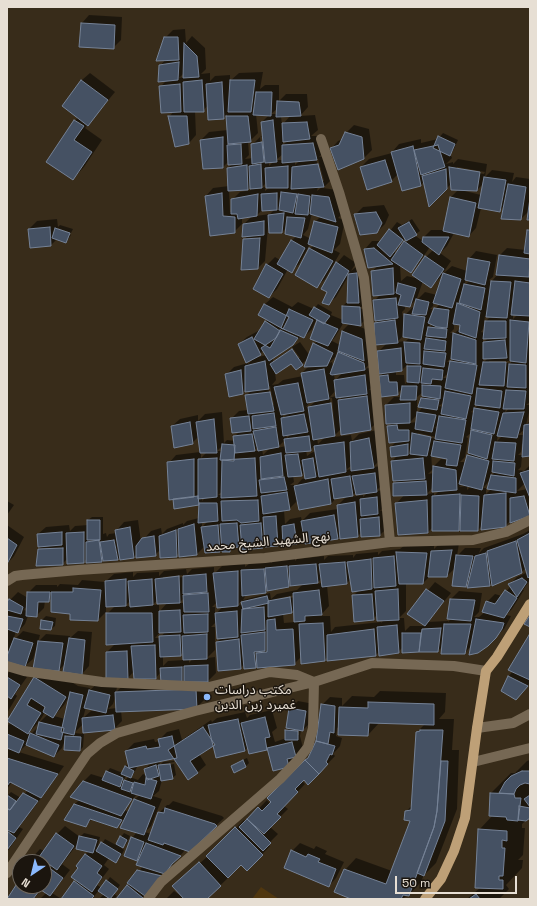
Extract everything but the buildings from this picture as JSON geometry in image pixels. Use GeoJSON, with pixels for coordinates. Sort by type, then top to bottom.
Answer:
{"type":"FeatureCollection","features":[{"type":"Feature","properties":{"kind":"main road"},"geometry":{"type":"LineString","coordinates":[[425,899],[441,879],[454,851],[465,818],[486,671],[497,657],[530,604]]}},
{"type":"Feature","properties":{"kind":"street"},"geometry":{"type":"LineString","coordinates":[[320,139],[339,192],[364,278],[390,542]]}},
{"type":"Feature","properties":{"kind":"street","name":"نهج الشهيد الشيخ محمد"},"geometry":{"type":"LineString","coordinates":[[7,581],[15,576],[22,575],[265,558],[390,542],[473,540],[506,532],[530,520]]}},
{"type":"Feature","properties":{"kind":"street"},"geometry":{"type":"LineString","coordinates":[[7,873],[87,754],[100,743],[117,733],[195,711],[314,682],[372,664],[454,666],[486,671]]}},
{"type":"Feature","properties":{"kind":"street"},"geometry":{"type":"LineString","coordinates":[[7,666],[24,671],[102,682],[209,687],[270,672],[297,675],[314,682]]}},
{"type":"Feature","properties":{"kind":"street"},"geometry":{"type":"LineString","coordinates":[[148,899],[162,882],[280,779],[308,747],[313,728],[314,682]]}},
{"type":"Feature","properties":{"kind":"street"},"geometry":{"type":"LineString","coordinates":[[477,728],[513,723],[530,714]]}},
{"type":"Feature","properties":{"kind":"street"},"geometry":{"type":"LineString","coordinates":[[473,762],[530,748]]}},
{"type":"Feature","properties":{"kind":"shaded area"},"geometry":{"type":"Polygon","coordinates":[[[261,887],[279,899],[252,899],[261,887]]]}},
{"type":"Feature","properties":{"kind":"place","name":"مكتب دراسات غميرد زين الدين"},"geometry":{"type":"Point","coordinates":[207,697]}}]}
